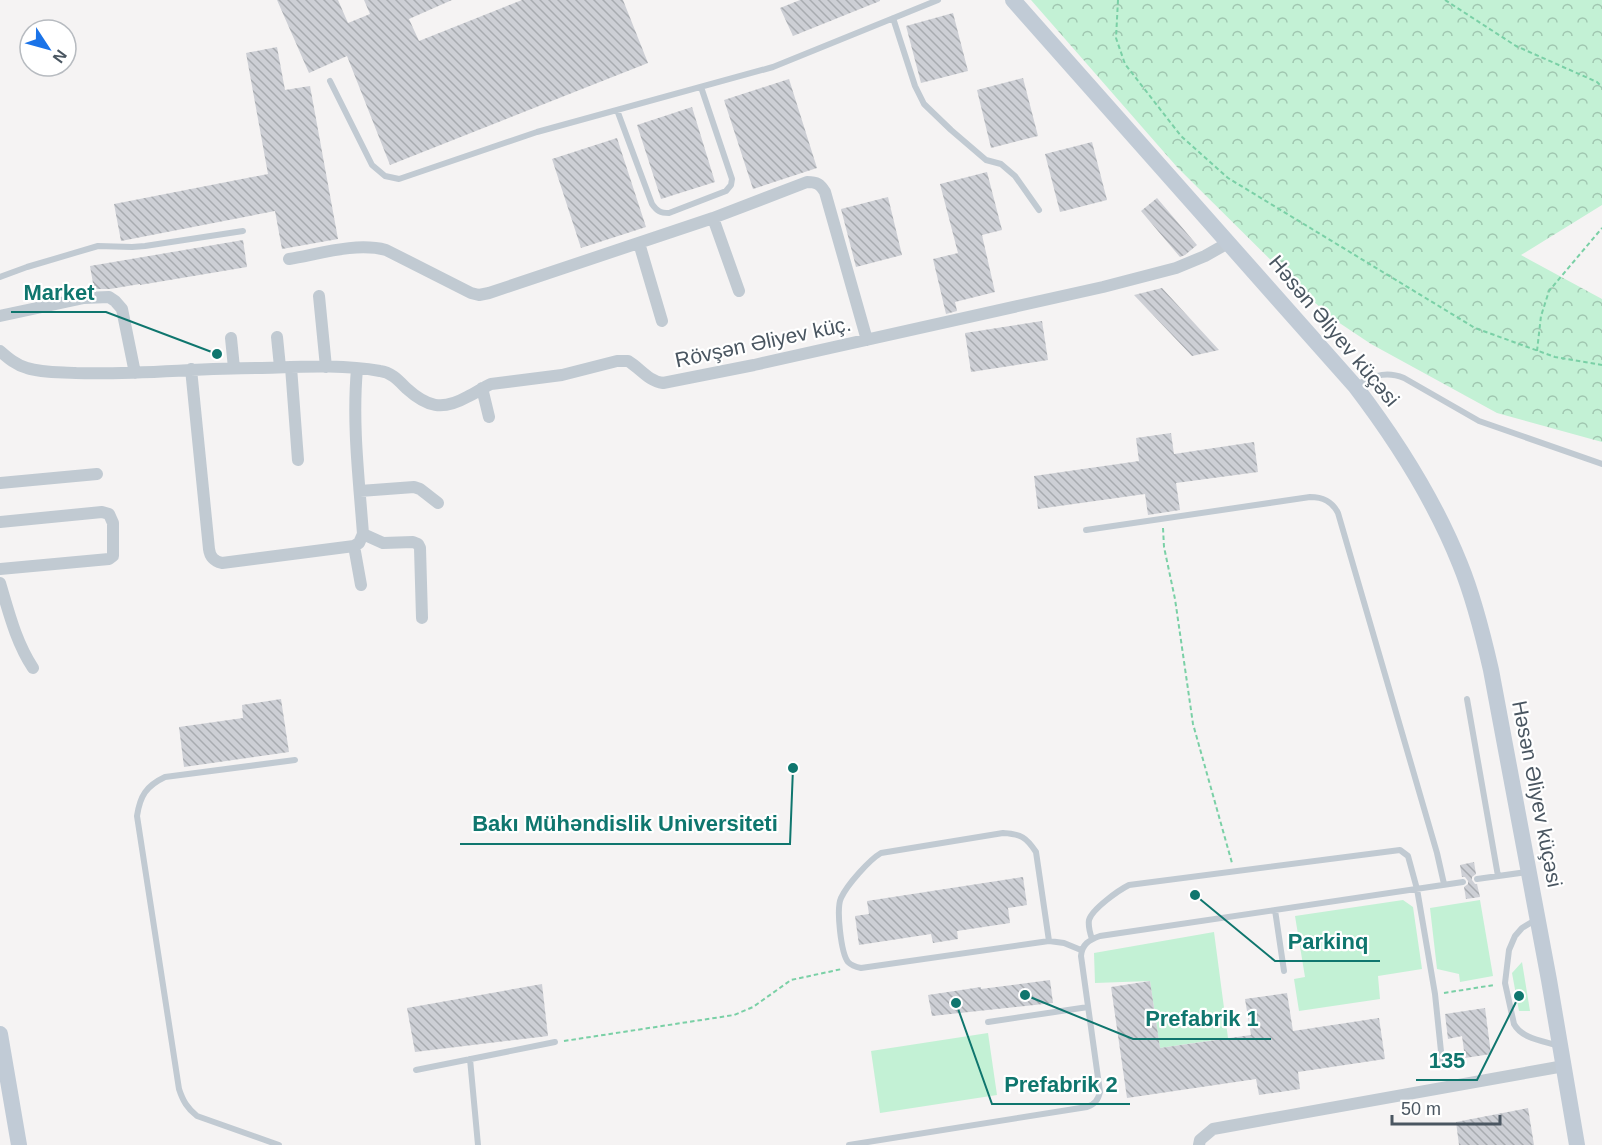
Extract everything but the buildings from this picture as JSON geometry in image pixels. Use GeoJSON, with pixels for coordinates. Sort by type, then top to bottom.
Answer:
{"type":"FeatureCollection","features":[{"type":"Feature","properties":{"kind":"main road","name":"Həsən Əliyev küçəsi"},"geometry":{"type":"LineString","coordinates":[[1013,0],[1355,386],[1415,472],[1432,504],[1461,567],[1484,639],[1529,872],[1577,1145]]}},
{"type":"Feature","properties":{"kind":"main road"},"geometry":{"type":"LineString","coordinates":[[0,1034],[19,1145]]}},
{"type":"Feature","properties":{"kind":"street"},"geometry":{"type":"LineString","coordinates":[[289,259],[361,247],[376,247],[479,295],[500,290],[713,218],[807,182],[815,182],[825,192],[867,340]]}},
{"type":"Feature","properties":{"kind":"street"},"geometry":{"type":"LineString","coordinates":[[713,218],[739,291]]}},
{"type":"Feature","properties":{"kind":"street"},"geometry":{"type":"LineString","coordinates":[[639,243],[662,321]]}},
{"type":"Feature","properties":{"kind":"street","name":"Rövşən Əliyev küç."},"geometry":{"type":"LineString","coordinates":[[0,351],[17,364],[28,369],[46,372],[110,374],[192,369],[326,367],[386,372],[395,377],[417,398],[429,404],[450,404],[482,388],[502,382],[562,375],[624,360],[632,363],[655,382],[672,382],[1103,287],[1189,263],[1228,243]]}},
{"type":"Feature","properties":{"kind":"street"},"geometry":{"type":"LineString","coordinates":[[319,296],[326,367]]}},
{"type":"Feature","properties":{"kind":"street"},"geometry":{"type":"LineString","coordinates":[[0,316],[84,298],[109,297],[122,309],[135,373]]}},
{"type":"Feature","properties":{"kind":"street"},"geometry":{"type":"LineString","coordinates":[[277,337],[285,367],[298,460]]}},
{"type":"Feature","properties":{"kind":"street"},"geometry":{"type":"LineString","coordinates":[[231,338],[234,368]]}},
{"type":"Feature","properties":{"kind":"street"},"geometry":{"type":"LineString","coordinates":[[192,369],[209,549],[213,559],[222,563],[354,546],[359,543],[363,534],[354,413],[357,369]]}},
{"type":"Feature","properties":{"kind":"street"},"geometry":{"type":"LineString","coordinates":[[482,388],[489,417]]}},
{"type":"Feature","properties":{"kind":"street"},"geometry":{"type":"LineString","coordinates":[[0,483],[97,474]]}},
{"type":"Feature","properties":{"kind":"street"},"geometry":{"type":"LineString","coordinates":[[360,491],[414,487],[438,503]]}},
{"type":"Feature","properties":{"kind":"street"},"geometry":{"type":"LineString","coordinates":[[0,522],[102,512],[109,514],[113,523],[113,555],[103,560],[0,569]]}},
{"type":"Feature","properties":{"kind":"street"},"geometry":{"type":"LineString","coordinates":[[363,534],[383,543],[414,542],[418,544],[422,618]]}},
{"type":"Feature","properties":{"kind":"street"},"geometry":{"type":"LineString","coordinates":[[354,546],[361,585]]}},
{"type":"Feature","properties":{"kind":"street"},"geometry":{"type":"LineString","coordinates":[[0,583],[19,643],[33,668]]}},
{"type":"Feature","properties":{"kind":"street"},"geometry":{"type":"LineString","coordinates":[[1199,1145],[1200,1140],[1212,1129],[1564,1066]]}},
{"type":"Feature","properties":{"kind":"lane"},"geometry":{"type":"LineString","coordinates":[[330,81],[372,165],[385,176],[399,179],[537,132],[773,67],[938,0]]}},
{"type":"Feature","properties":{"kind":"lane"},"geometry":{"type":"LineString","coordinates":[[893,18],[915,86],[924,104],[986,160],[1001,164],[1015,176],[1039,210]]}},
{"type":"Feature","properties":{"kind":"lane"},"geometry":{"type":"LineString","coordinates":[[617,110],[652,204],[656,210],[669,213],[726,191],[731,185],[732,179],[701,87]]}},
{"type":"Feature","properties":{"kind":"lane"},"geometry":{"type":"LineString","coordinates":[[0,277],[98,246],[145,246],[243,231]]}},
{"type":"Feature","properties":{"kind":"lane"},"geometry":{"type":"LineString","coordinates":[[1355,386],[1380,374],[1392,373],[1479,422],[1602,464]]}},
{"type":"Feature","properties":{"kind":"lane"},"geometry":{"type":"LineString","coordinates":[[1086,530],[1310,497],[1321,497],[1328,500],[1334,506],[1341,524],[1434,841],[1444,884]]}},
{"type":"Feature","properties":{"kind":"lane"},"geometry":{"type":"LineString","coordinates":[[1467,699],[1498,876]]}},
{"type":"Feature","properties":{"kind":"lane"},"geometry":{"type":"LineString","coordinates":[[279,1145],[197,1116],[188,1109],[183,1100],[179,1089],[136,816],[142,795],[155,782],[165,777],[295,760]]}},
{"type":"Feature","properties":{"kind":"lane"},"geometry":{"type":"LineString","coordinates":[[1049,941],[1036,852],[1030,842],[1019,834],[1003,833],[881,853],[872,858],[840,901],[843,950],[853,966],[861,968],[1049,941],[1064,943],[1082,950]]}},
{"type":"Feature","properties":{"kind":"lane"},"geometry":{"type":"LineString","coordinates":[[1092,939],[1089,920],[1094,912],[1129,885],[1400,850],[1408,856],[1417,889],[1435,994],[1442,1061]]}},
{"type":"Feature","properties":{"kind":"lane"},"geometry":{"type":"LineString","coordinates":[[1477,879],[1529,872]]}},
{"type":"Feature","properties":{"kind":"lane"},"geometry":{"type":"LineString","coordinates":[[849,1145],[1087,1107],[1094,1104],[1100,1092],[1081,956],[1082,950],[1092,939],[1463,882]]}},
{"type":"Feature","properties":{"kind":"lane"},"geometry":{"type":"LineString","coordinates":[[1275,910],[1284,971]]}},
{"type":"Feature","properties":{"kind":"lane"},"geometry":{"type":"LineString","coordinates":[[1537,919],[1522,928],[1515,936],[1509,950],[1504,983],[1517,1029],[1530,1037],[1560,1046]]}},
{"type":"Feature","properties":{"kind":"lane"},"geometry":{"type":"LineString","coordinates":[[988,1022],[1088,1007]]}},
{"type":"Feature","properties":{"kind":"lane"},"geometry":{"type":"LineString","coordinates":[[416,1070],[555,1042]]}},
{"type":"Feature","properties":{"kind":"lane"},"geometry":{"type":"LineString","coordinates":[[470,1059],[478,1145]]}},
{"type":"Feature","properties":{"kind":"path"},"geometry":{"type":"LineString","coordinates":[[1118,0],[1116,38],[1125,64],[1180,136],[1228,178],[1475,328],[1556,357],[1602,365]]}},
{"type":"Feature","properties":{"kind":"path"},"geometry":{"type":"LineString","coordinates":[[1445,0],[1515,46],[1597,82],[1602,87]]}},
{"type":"Feature","properties":{"kind":"path"},"geometry":{"type":"LineString","coordinates":[[1537,351],[1541,316],[1549,291],[1602,228]]}},
{"type":"Feature","properties":{"kind":"path"},"geometry":{"type":"LineString","coordinates":[[1162,519],[1164,547],[1175,599],[1193,724],[1234,871]]}},
{"type":"Feature","properties":{"kind":"path"},"geometry":{"type":"LineString","coordinates":[[555,1042],[734,1015],[753,1007],[791,980],[853,966]]}},
{"type":"Feature","properties":{"kind":"path"},"geometry":{"type":"LineString","coordinates":[[1435,994],[1504,983]]}},
{"type":"Feature","properties":{"kind":"green space"},"geometry":{"type":"Polygon","coordinates":[[[1031,0],[1602,0],[1602,205],[1521,255],[1602,299],[1602,442],[1497,413],[1371,344],[1335,320],[1306,295],[1177,167],[1031,0]]]}},
{"type":"Feature","properties":{"kind":"green space"},"geometry":{"type":"Polygon","coordinates":[[[1403,900],[1413,907],[1422,969],[1378,976],[1380,999],[1299,1011],[1294,979],[1305,977],[1295,916],[1403,900]]]}},
{"type":"Feature","properties":{"kind":"green space"},"geometry":{"type":"Polygon","coordinates":[[[1480,900],[1493,976],[1460,982],[1459,974],[1437,969],[1430,908],[1480,900]]]}},
{"type":"Feature","properties":{"kind":"green space"},"geometry":{"type":"Polygon","coordinates":[[[1214,932],[1228,1038],[1160,1048],[1150,981],[1095,983],[1094,953],[1214,932]]]}},
{"type":"Feature","properties":{"kind":"green space"},"geometry":{"type":"Polygon","coordinates":[[[1522,962],[1530,1011],[1519,1011],[1512,973],[1522,962]]]}},
{"type":"Feature","properties":{"kind":"green space"},"geometry":{"type":"Polygon","coordinates":[[[988,1033],[997,1095],[880,1113],[871,1051],[988,1033]]]}},
{"type":"Feature","properties":{"kind":"place","name":"Market"},"geometry":{"type":"Point","coordinates":[217,354]}},
{"type":"Feature","properties":{"kind":"place","name":"Bakı Mühəndislik Universiteti"},"geometry":{"type":"Point","coordinates":[793,768]}},
{"type":"Feature","properties":{"kind":"place","name":"Parkinq"},"geometry":{"type":"Point","coordinates":[1195,895]}},
{"type":"Feature","properties":{"kind":"place","name":"Prefabrik 1"},"geometry":{"type":"Point","coordinates":[1025,995]}},
{"type":"Feature","properties":{"kind":"place","name":"135"},"geometry":{"type":"Point","coordinates":[1519,996]}},
{"type":"Feature","properties":{"kind":"place","name":"Prefabrik 2"},"geometry":{"type":"Point","coordinates":[956,1003]}}]}
